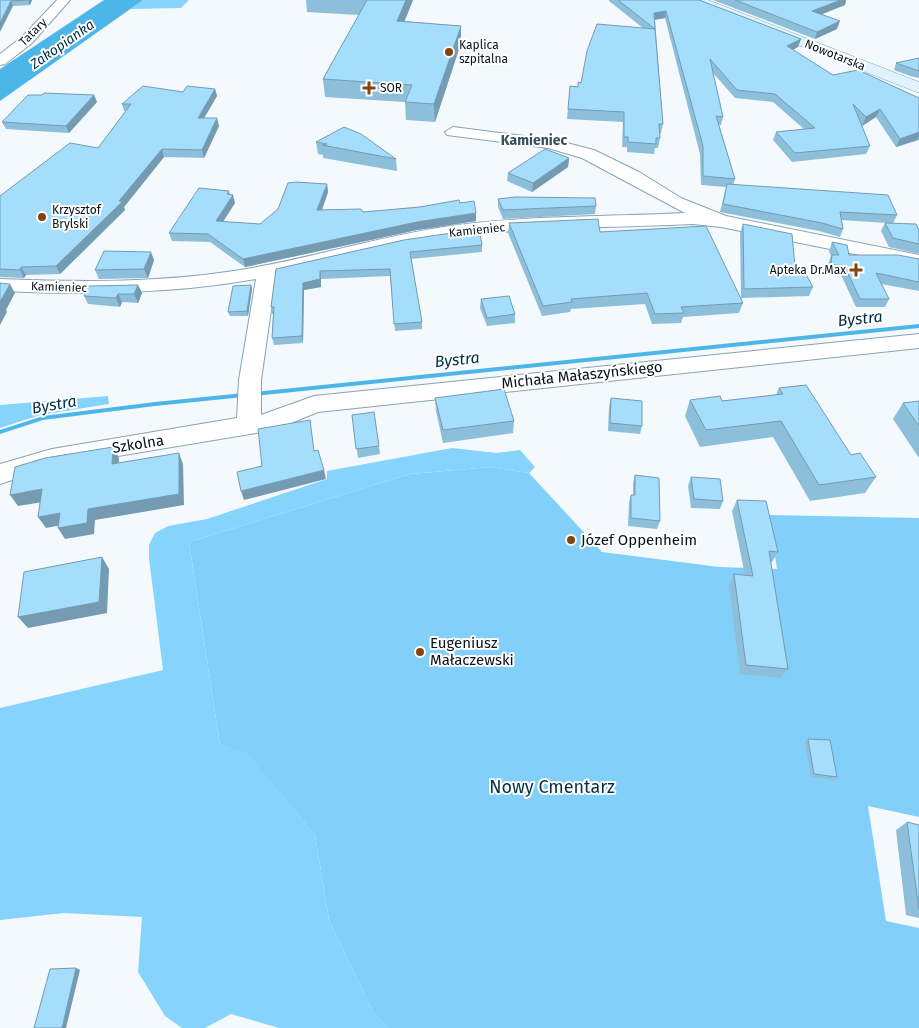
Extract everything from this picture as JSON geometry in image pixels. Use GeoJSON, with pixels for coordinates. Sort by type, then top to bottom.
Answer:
{"type":"FeatureCollection","features":[{"type":"Feature","properties":{"kind":"main road","name":"Nowotarska"},"geometry":{"type":"LineString","coordinates":[[696,0],[919,88]]}},
{"type":"Feature","properties":{"kind":"street","name":"Tatary"},"geometry":{"type":"LineString","coordinates":[[0,61],[27,40],[64,0]]}},
{"type":"Feature","properties":{"kind":"street","name":"Kamieniec"},"geometry":{"type":"LineString","coordinates":[[453,132],[549,143],[588,154],[633,176],[675,202],[721,221]]}},
{"type":"Feature","properties":{"kind":"street","name":"Kamieniec"},"geometry":{"type":"LineString","coordinates":[[0,285],[71,289],[181,285],[267,271],[378,246],[470,229],[693,218],[721,221],[919,261]]}},
{"type":"Feature","properties":{"kind":"street"},"geometry":{"type":"LineString","coordinates":[[249,417],[250,380],[267,271]]}},
{"type":"Feature","properties":{"kind":"street","name":"Michała Małaszyńskiego"},"geometry":{"type":"LineString","coordinates":[[249,417],[282,418],[314,404],[919,341]]}},
{"type":"Feature","properties":{"kind":"street","name":"Szkolna"},"geometry":{"type":"LineString","coordinates":[[0,474],[52,458],[249,417]]}},
{"type":"Feature","properties":{"kind":"green space","name":"Nowy Cmentarz"},"geometry":{"type":"Polygon","coordinates":[[[491,467],[529,473],[602,552],[719,567],[777,569],[769,515],[919,518],[919,817],[868,806],[886,921],[919,928],[919,1028],[388,1028],[373,1012],[329,920],[315,835],[248,755],[220,745],[189,542],[410,474],[491,467]]]}},
{"type":"Feature","properties":{"kind":"shaded area"},"geometry":{"type":"Polygon","coordinates":[[[143,0],[189,0],[181,8],[130,9],[143,0]]]}},
{"type":"Feature","properties":{"kind":"shaded area"},"geometry":{"type":"Polygon","coordinates":[[[108,396],[109,404],[40,415],[0,428],[0,405],[108,396]]]}},
{"type":"Feature","properties":{"kind":"shaded area"},"geometry":{"type":"Polygon","coordinates":[[[452,448],[497,453],[520,450],[535,467],[529,473],[491,467],[410,474],[189,542],[220,745],[248,754],[315,835],[329,920],[373,1012],[388,1028],[279,1028],[231,1014],[205,1028],[182,1028],[165,1016],[138,972],[142,917],[64,913],[0,920],[0,708],[163,670],[149,558],[149,545],[155,533],[168,526],[207,519],[327,479],[327,471],[452,448]]]}},
{"type":"Feature","properties":{"kind":"water","name":"Zakopianka"},"geometry":{"type":"Polygon","coordinates":[[[104,0],[143,0],[0,101],[0,69],[104,0]]]}},
{"type":"Feature","properties":{"kind":"building"},"geometry":{"type":"Polygon","coordinates":[[[0,0],[27,0],[11,1],[0,23],[0,0]]]}},
{"type":"Feature","properties":{"kind":"building"},"geometry":{"type":"Polygon","coordinates":[[[367,0],[406,0],[397,21],[461,26],[434,104],[405,102],[412,85],[323,79],[367,0]]]}},
{"type":"Feature","properties":{"kind":"building"},"geometry":{"type":"Polygon","coordinates":[[[618,0],[699,0],[801,39],[787,46],[833,75],[858,70],[919,98],[919,132],[900,139],[880,109],[866,117],[853,104],[870,146],[795,153],[776,132],[815,128],[775,94],[737,90],[710,59],[723,117],[716,116],[735,179],[703,176],[703,146],[666,11],[654,13],[655,29],[618,0]]]}},
{"type":"Feature","properties":{"kind":"building"},"geometry":{"type":"Polygon","coordinates":[[[735,0],[841,0],[812,11],[840,21],[817,32],[735,0]]]}},
{"type":"Feature","properties":{"kind":"building"},"geometry":{"type":"Polygon","coordinates":[[[597,24],[655,29],[663,124],[659,124],[660,138],[656,138],[656,144],[628,142],[628,137],[624,137],[624,112],[568,109],[570,86],[578,87],[578,82],[581,83],[587,51],[597,24]]]}},
{"type":"Feature","properties":{"kind":"building"},"geometry":{"type":"Polygon","coordinates":[[[919,58],[919,71],[896,63],[919,58]]]}},
{"type":"Feature","properties":{"kind":"building"},"geometry":{"type":"Polygon","coordinates":[[[143,86],[183,92],[187,86],[215,89],[198,118],[217,118],[202,150],[162,149],[119,201],[122,202],[56,266],[21,267],[20,270],[0,269],[0,196],[70,143],[98,148],[131,104],[122,104],[143,86]]]}},
{"type":"Feature","properties":{"kind":"building"},"geometry":{"type":"Polygon","coordinates":[[[44,93],[94,95],[66,126],[2,122],[28,95],[42,95],[44,93]]]}},
{"type":"Feature","properties":{"kind":"building"},"geometry":{"type":"Polygon","coordinates":[[[344,127],[361,134],[396,159],[322,145],[327,144],[316,142],[344,127]]]}},
{"type":"Feature","properties":{"kind":"building"},"geometry":{"type":"Polygon","coordinates":[[[545,149],[569,158],[533,183],[508,173],[545,149]]]}},
{"type":"Feature","properties":{"kind":"building"},"geometry":{"type":"Polygon","coordinates":[[[288,183],[327,184],[317,210],[361,209],[363,212],[420,207],[459,200],[460,203],[474,201],[476,213],[417,222],[243,259],[208,234],[169,233],[199,188],[229,191],[227,194],[233,195],[216,221],[260,224],[278,209],[288,183]]]}},
{"type":"Feature","properties":{"kind":"building"},"geometry":{"type":"Polygon","coordinates":[[[727,184],[888,195],[897,215],[840,212],[843,229],[822,223],[723,204],[727,184]]]}},
{"type":"Feature","properties":{"kind":"building"},"geometry":{"type":"Polygon","coordinates":[[[515,197],[595,198],[596,206],[503,210],[498,199],[515,197]]]}},
{"type":"Feature","properties":{"kind":"building"},"geometry":{"type":"Polygon","coordinates":[[[598,219],[600,232],[706,226],[743,303],[681,307],[684,313],[655,314],[647,293],[571,299],[572,302],[543,306],[509,223],[598,219]]]}},
{"type":"Feature","properties":{"kind":"building"},"geometry":{"type":"Polygon","coordinates":[[[885,223],[916,224],[919,230],[919,244],[893,238],[885,223]]]}},
{"type":"Feature","properties":{"kind":"building"},"geometry":{"type":"Polygon","coordinates":[[[743,224],[792,234],[795,267],[802,267],[813,287],[744,289],[743,224]]]}},
{"type":"Feature","properties":{"kind":"building"},"geometry":{"type":"Polygon","coordinates":[[[479,229],[482,245],[410,252],[422,322],[394,324],[390,269],[320,271],[320,279],[303,283],[302,336],[272,338],[274,307],[271,307],[276,269],[404,240],[479,229]]]}},
{"type":"Feature","properties":{"kind":"building"},"geometry":{"type":"Polygon","coordinates":[[[832,242],[847,245],[849,255],[898,255],[919,259],[919,282],[876,273],[889,299],[860,299],[845,267],[831,264],[832,255],[839,255],[832,242]]]}},
{"type":"Feature","properties":{"kind":"building"},"geometry":{"type":"Polygon","coordinates":[[[104,251],[151,252],[144,269],[95,270],[104,251]]]}},
{"type":"Feature","properties":{"kind":"building"},"geometry":{"type":"Polygon","coordinates":[[[0,283],[10,284],[0,302],[0,283]]]}},
{"type":"Feature","properties":{"kind":"building"},"geometry":{"type":"Polygon","coordinates":[[[138,285],[134,294],[118,294],[116,298],[84,296],[88,286],[138,285]]]}},
{"type":"Feature","properties":{"kind":"building"},"geometry":{"type":"Polygon","coordinates":[[[251,285],[247,311],[228,312],[233,286],[251,285]]]}},
{"type":"Feature","properties":{"kind":"building"},"geometry":{"type":"Polygon","coordinates":[[[509,296],[515,314],[487,318],[481,299],[509,296]]]}},
{"type":"Feature","properties":{"kind":"building"},"geometry":{"type":"Polygon","coordinates":[[[806,385],[851,455],[860,453],[876,477],[819,485],[781,421],[706,430],[690,400],[720,396],[722,401],[783,394],[779,388],[806,385]]]}},
{"type":"Feature","properties":{"kind":"building"},"geometry":{"type":"Polygon","coordinates":[[[504,389],[514,421],[443,430],[435,398],[504,389]]]}},
{"type":"Feature","properties":{"kind":"building"},"geometry":{"type":"Polygon","coordinates":[[[611,398],[642,401],[642,426],[610,423],[611,398]]]}},
{"type":"Feature","properties":{"kind":"building"},"geometry":{"type":"Polygon","coordinates":[[[919,401],[919,426],[903,403],[919,401]]]}},
{"type":"Feature","properties":{"kind":"building"},"geometry":{"type":"Polygon","coordinates":[[[374,412],[379,446],[356,449],[352,415],[374,412]]]}},
{"type":"Feature","properties":{"kind":"building"},"geometry":{"type":"Polygon","coordinates":[[[310,420],[314,451],[318,450],[324,470],[241,491],[237,472],[262,466],[258,429],[310,420]]]}},
{"type":"Feature","properties":{"kind":"building"},"geometry":{"type":"Polygon","coordinates":[[[113,447],[112,464],[179,453],[179,494],[88,509],[87,523],[58,528],[60,513],[38,517],[42,489],[10,495],[15,467],[45,458],[113,447]]]}},
{"type":"Feature","properties":{"kind":"building"},"geometry":{"type":"Polygon","coordinates":[[[635,475],[659,478],[660,521],[631,518],[631,495],[635,495],[635,475]]]}},
{"type":"Feature","properties":{"kind":"building"},"geometry":{"type":"Polygon","coordinates":[[[691,477],[720,479],[723,501],[694,499],[691,477]]]}},
{"type":"Feature","properties":{"kind":"building"},"geometry":{"type":"Polygon","coordinates":[[[737,500],[766,501],[778,552],[769,551],[788,669],[746,665],[734,574],[753,576],[737,500]]]}},
{"type":"Feature","properties":{"kind":"building"},"geometry":{"type":"Polygon","coordinates":[[[102,557],[99,602],[18,617],[24,572],[102,557]]]}},
{"type":"Feature","properties":{"kind":"building"},"geometry":{"type":"Polygon","coordinates":[[[808,739],[830,740],[837,777],[814,774],[808,739]]]}},
{"type":"Feature","properties":{"kind":"building"},"geometry":{"type":"Polygon","coordinates":[[[907,822],[919,825],[919,909],[907,822]]]}},
{"type":"Feature","properties":{"kind":"building"},"geometry":{"type":"Polygon","coordinates":[[[76,968],[62,1028],[34,1028],[50,969],[76,968]]]}},
{"type":"Feature","properties":{"kind":"waterway","name":"Bystra"},"geometry":{"type":"LineString","coordinates":[[0,432],[43,418],[155,404],[919,326]]}},
{"type":"Feature","properties":{"kind":"place","name":"Kaplica szpitalna"},"geometry":{"type":"Point","coordinates":[449,52]}},
{"type":"Feature","properties":{"kind":"place","name":"SOR"},"geometry":{"type":"Point","coordinates":[369,88]}},
{"type":"Feature","properties":{"kind":"place","name":"Krzysztof Brylski"},"geometry":{"type":"Point","coordinates":[42,217]}},
{"type":"Feature","properties":{"kind":"place","name":"Apteka Dr.Max"},"geometry":{"type":"Point","coordinates":[856,270]}},
{"type":"Feature","properties":{"kind":"place","name":"Józef Oppenheim"},"geometry":{"type":"Point","coordinates":[571,540]}},
{"type":"Feature","properties":{"kind":"place","name":"Eugeniusz Małaczewski"},"geometry":{"type":"Point","coordinates":[420,652]}},
{"type":"Feature","properties":{"kind":"district","name":"Kamieniec"},"geometry":{"type":"Point","coordinates":[534,140]}}]}
